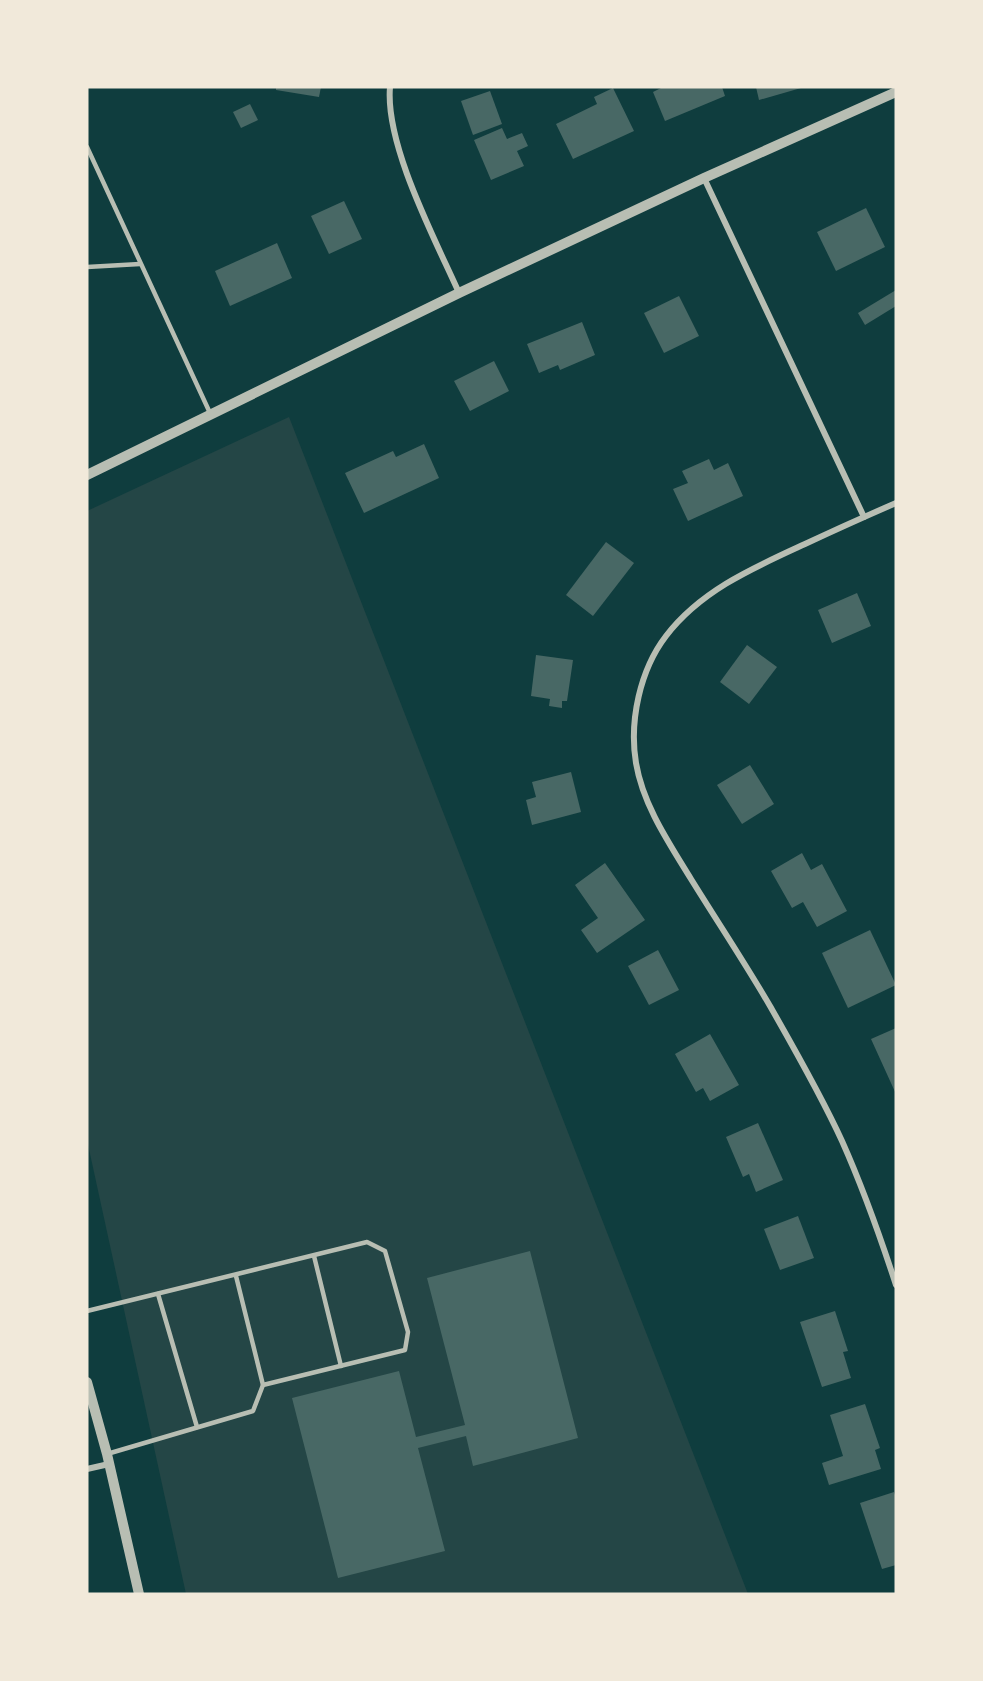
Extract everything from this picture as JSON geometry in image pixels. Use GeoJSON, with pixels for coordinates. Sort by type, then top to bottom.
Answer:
{"type":"FeatureCollection","features":[{"type":"Feature","properties":{"kind":"street"},"geometry":{"type":"LineString","coordinates":[[390,87],[393,125],[404,163],[417,200],[459,293]]}},
{"type":"Feature","properties":{"kind":"street"},"geometry":{"type":"LineString","coordinates":[[87,475],[459,293],[704,178],[896,92]]}},
{"type":"Feature","properties":{"kind":"street"},"geometry":{"type":"LineString","coordinates":[[704,178],[864,517]]}},
{"type":"Feature","properties":{"kind":"street"},"geometry":{"type":"LineString","coordinates":[[896,503],[770,560],[706,596],[685,614],[666,636],[651,659],[642,684],[634,734],[637,764],[656,821],[769,1004],[818,1095],[861,1186],[896,1285]]}},
{"type":"Feature","properties":{"kind":"street"},"geometry":{"type":"LineString","coordinates":[[87,1382],[108,1459],[139,1594]]}},
{"type":"Feature","properties":{"kind":"street"},"geometry":{"type":"LineString","coordinates":[[87,1469],[108,1459]]}},
{"type":"Feature","properties":{"kind":"lane"},"geometry":{"type":"LineString","coordinates":[[87,147],[211,416]]}},
{"type":"Feature","properties":{"kind":"lane"},"geometry":{"type":"LineString","coordinates":[[87,267],[140,264]]}},
{"type":"Feature","properties":{"kind":"lane"},"geometry":{"type":"LineString","coordinates":[[87,1311],[367,1242],[385,1251],[408,1332],[405,1350],[263,1385]]}},
{"type":"Feature","properties":{"kind":"lane"},"geometry":{"type":"LineString","coordinates":[[314,1256],[340,1366]]}},
{"type":"Feature","properties":{"kind":"lane"},"geometry":{"type":"LineString","coordinates":[[108,1459],[197,1427],[253,1411],[263,1385],[236,1276]]}},
{"type":"Feature","properties":{"kind":"lane"},"geometry":{"type":"LineString","coordinates":[[159,1294],[197,1427]]}},
{"type":"Feature","properties":{"kind":"shaded area"},"geometry":{"type":"Polygon","coordinates":[[[289,417],[748,1594],[186,1594],[87,1140],[87,511],[289,417]]]}},
{"type":"Feature","properties":{"kind":"building"},"geometry":{"type":"Polygon","coordinates":[[[276,87],[321,87],[319,97],[276,90],[276,87]]]}},
{"type":"Feature","properties":{"kind":"building"},"geometry":{"type":"Polygon","coordinates":[[[663,87],[722,87],[725,96],[665,121],[653,92],[663,87]]]}},
{"type":"Feature","properties":{"kind":"building"},"geometry":{"type":"Polygon","coordinates":[[[756,87],[801,87],[801,88],[759,100],[756,87]]]}},
{"type":"Feature","properties":{"kind":"building"},"geometry":{"type":"Polygon","coordinates":[[[613,88],[634,131],[573,159],[556,124],[597,104],[594,97],[613,88]]]}},
{"type":"Feature","properties":{"kind":"building"},"geometry":{"type":"Polygon","coordinates":[[[490,91],[502,124],[473,135],[461,101],[490,91]]]}},
{"type":"Feature","properties":{"kind":"building"},"geometry":{"type":"Polygon","coordinates":[[[250,104],[258,120],[241,128],[233,112],[250,104]]]}},
{"type":"Feature","properties":{"kind":"building"},"geometry":{"type":"Polygon","coordinates":[[[502,128],[507,139],[522,133],[528,146],[517,151],[524,166],[491,180],[474,140],[502,128]]]}},
{"type":"Feature","properties":{"kind":"building"},"geometry":{"type":"Polygon","coordinates":[[[344,201],[362,239],[329,254],[311,216],[344,201]]]}},
{"type":"Feature","properties":{"kind":"building"},"geometry":{"type":"Polygon","coordinates":[[[866,208],[885,247],[836,271],[817,232],[866,208]]]}},
{"type":"Feature","properties":{"kind":"building"},"geometry":{"type":"Polygon","coordinates":[[[277,243],[292,278],[230,306],[215,271],[277,243]]]}},
{"type":"Feature","properties":{"kind":"building"},"geometry":{"type":"Polygon","coordinates":[[[896,290],[896,306],[865,325],[858,313],[896,290]]]}},
{"type":"Feature","properties":{"kind":"building"},"geometry":{"type":"Polygon","coordinates":[[[679,296],[699,336],[664,353],[644,313],[679,296]]]}},
{"type":"Feature","properties":{"kind":"building"},"geometry":{"type":"Polygon","coordinates":[[[582,322],[595,355],[560,370],[558,365],[539,373],[527,344],[582,322]]]}},
{"type":"Feature","properties":{"kind":"building"},"geometry":{"type":"Polygon","coordinates":[[[494,361],[509,391],[470,411],[454,381],[494,361]]]}},
{"type":"Feature","properties":{"kind":"building"},"geometry":{"type":"Polygon","coordinates":[[[424,444],[439,478],[364,513],[345,473],[393,451],[396,457],[424,444]]]}},
{"type":"Feature","properties":{"kind":"building"},"geometry":{"type":"Polygon","coordinates":[[[709,459],[714,470],[728,463],[743,496],[688,521],[673,489],[688,483],[682,471],[709,459]]]}},
{"type":"Feature","properties":{"kind":"building"},"geometry":{"type":"Polygon","coordinates":[[[606,542],[634,563],[593,616],[566,595],[606,542]]]}},
{"type":"Feature","properties":{"kind":"building"},"geometry":{"type":"Polygon","coordinates":[[[857,593],[871,626],[832,643],[818,610],[857,593]]]}},
{"type":"Feature","properties":{"kind":"building"},"geometry":{"type":"Polygon","coordinates":[[[747,645],[777,667],[749,704],[720,682],[747,645]]]}},
{"type":"Feature","properties":{"kind":"building"},"geometry":{"type":"Polygon","coordinates":[[[536,655],[573,660],[567,701],[562,701],[562,708],[549,706],[550,699],[531,696],[536,655]]]}},
{"type":"Feature","properties":{"kind":"building"},"geometry":{"type":"Polygon","coordinates":[[[750,765],[774,804],[742,824],[717,785],[750,765]]]}},
{"type":"Feature","properties":{"kind":"building"},"geometry":{"type":"Polygon","coordinates":[[[571,772],[581,812],[532,825],[526,800],[536,797],[532,782],[571,772]]]}},
{"type":"Feature","properties":{"kind":"building"},"geometry":{"type":"Polygon","coordinates":[[[802,853],[811,870],[822,864],[847,911],[817,927],[803,902],[792,908],[771,871],[802,853]]]}},
{"type":"Feature","properties":{"kind":"building"},"geometry":{"type":"Polygon","coordinates":[[[605,863],[645,920],[597,953],[581,930],[598,918],[575,885],[605,863]]]}},
{"type":"Feature","properties":{"kind":"building"},"geometry":{"type":"Polygon","coordinates":[[[870,930],[896,985],[848,1008],[822,953],[870,930]]]}},
{"type":"Feature","properties":{"kind":"building"},"geometry":{"type":"Polygon","coordinates":[[[658,950],[679,990],[649,1005],[628,966],[658,950]]]}},
{"type":"Feature","properties":{"kind":"building"},"geometry":{"type":"Polygon","coordinates":[[[896,1028],[896,1094],[871,1039],[896,1028]]]}},
{"type":"Feature","properties":{"kind":"building"},"geometry":{"type":"Polygon","coordinates":[[[710,1034],[739,1085],[710,1101],[703,1088],[696,1092],[675,1054],[710,1034]]]}},
{"type":"Feature","properties":{"kind":"building"},"geometry":{"type":"Polygon","coordinates":[[[758,1123],[783,1180],[756,1192],[749,1174],[743,1177],[726,1137],[758,1123]]]}},
{"type":"Feature","properties":{"kind":"building"},"geometry":{"type":"Polygon","coordinates":[[[798,1216],[814,1258],[780,1270],[764,1229],[798,1216]]]}},
{"type":"Feature","properties":{"kind":"building"},"geometry":{"type":"Polygon","coordinates":[[[530,1251],[578,1438],[473,1466],[466,1436],[418,1448],[445,1551],[338,1578],[292,1398],[399,1371],[416,1437],[465,1425],[427,1278],[530,1251]]]}},
{"type":"Feature","properties":{"kind":"building"},"geometry":{"type":"Polygon","coordinates":[[[835,1311],[848,1351],[843,1352],[851,1378],[822,1387],[800,1322],[835,1311]]]}},
{"type":"Feature","properties":{"kind":"building"},"geometry":{"type":"Polygon","coordinates":[[[865,1404],[880,1448],[875,1450],[881,1469],[829,1485],[822,1463],[843,1456],[830,1415],[865,1404]]]}},
{"type":"Feature","properties":{"kind":"building"},"geometry":{"type":"Polygon","coordinates":[[[894,1492],[896,1498],[896,1565],[882,1569],[860,1503],[894,1492]]]}}]}
